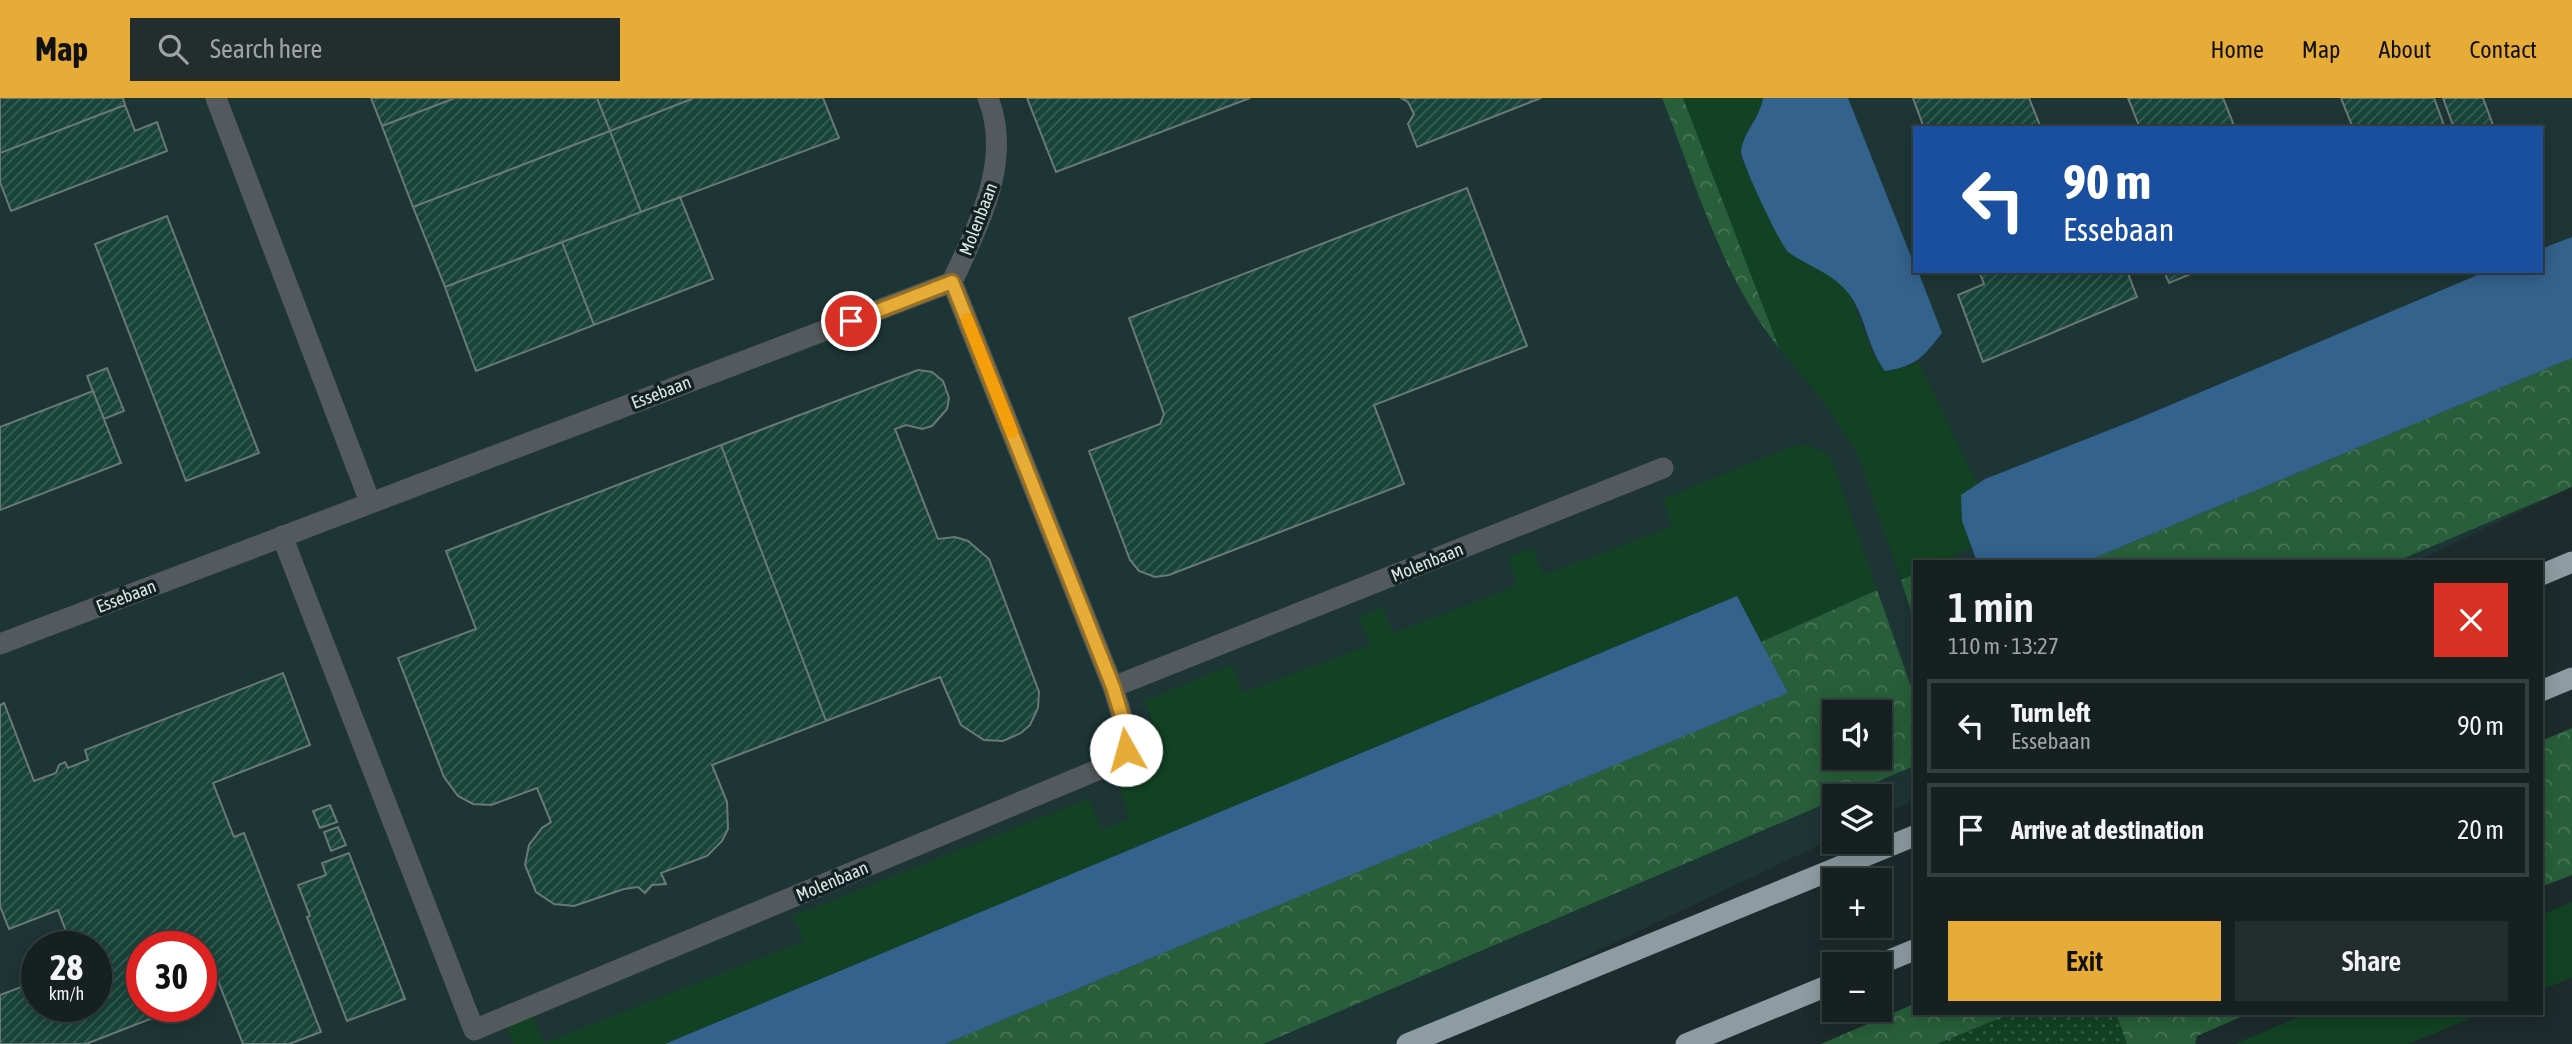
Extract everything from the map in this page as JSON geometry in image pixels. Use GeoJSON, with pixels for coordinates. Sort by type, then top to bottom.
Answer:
{"type":"FeatureCollection","features":[{"type":"Feature","properties":{"kind":"highway"},"geometry":{"type":"LineString","coordinates":[[2543,574],[2572,562]]}},
{"type":"Feature","properties":{"kind":"highway"},"geometry":{"type":"LineString","coordinates":[[2543,690],[2572,678]]}},
{"type":"Feature","properties":{"kind":"highway"},"geometry":{"type":"LineString","coordinates":[[1407,1044],[1913,835]]}},
{"type":"Feature","properties":{"kind":"highway"},"geometry":{"type":"LineString","coordinates":[[1892,959],[1913,950]]}},
{"type":"Feature","properties":{"kind":"highway"},"geometry":{"type":"LineString","coordinates":[[1686,1044],[1822,988]]}},
{"type":"Feature","properties":{"kind":"street"},"geometry":{"type":"LineString","coordinates":[[216,98],[370,502]]}},
{"type":"Feature","properties":{"kind":"street","name":"Molenbaan"},"geometry":{"type":"LineString","coordinates":[[282,536],[474,1030],[1114,763],[1126,750],[1127,733],[1113,687],[952,282],[982,216],[995,173],[997,120],[988,98]]}},
{"type":"Feature","properties":{"kind":"street","name":"Essebaan"},"geometry":{"type":"LineString","coordinates":[[0,645],[952,282]]}},
{"type":"Feature","properties":{"kind":"street","name":"Molenbaan"},"geometry":{"type":"LineString","coordinates":[[1113,687],[1663,468]]}},
{"type":"Feature","properties":{"kind":"shaded area"},"geometry":{"type":"Polygon","coordinates":[[[0,98],[2572,98],[2572,487],[2419,560],[1913,560],[1913,800],[1892,811],[1892,784],[1822,784],[1822,844],[1402,1044],[0,1044],[0,98]]]}},
{"type":"Feature","properties":{"kind":"green space"},"geometry":{"type":"Polygon","coordinates":[[[1662,98],[1683,98],[1779,348],[1741,291],[1725,260],[1662,98]]]}},
{"type":"Feature","properties":{"kind":"green space"},"geometry":{"type":"Polygon","coordinates":[[[1683,98],[1763,98],[1762,107],[1745,135],[1740,155],[1786,250],[1828,273],[1850,295],[1873,355],[1908,367],[1918,361],[1977,484],[1961,496],[1962,521],[1972,548],[1946,560],[1913,560],[1913,574],[1901,580],[1858,455],[1823,401],[1779,348],[1683,98]]]}},
{"type":"Feature","properties":{"kind":"green space"},"geometry":{"type":"Polygon","coordinates":[[[2572,358],[2572,487],[2400,560],[2090,560],[2572,358]]]}},
{"type":"Feature","properties":{"kind":"green space"},"geometry":{"type":"Polygon","coordinates":[[[1809,445],[1830,456],[1877,590],[1761,642],[1737,596],[665,1044],[514,1044],[506,1025],[532,1015],[544,1043],[804,941],[793,916],[1089,799],[1101,830],[1129,819],[1120,787],[1158,772],[1161,751],[1145,701],[1232,665],[1242,693],[1370,645],[1359,616],[1382,607],[1393,633],[1517,586],[1508,558],[1533,548],[1543,575],[1672,527],[1663,499],[1793,446],[1809,445]]]}},
{"type":"Feature","properties":{"kind":"green space"},"geometry":{"type":"Polygon","coordinates":[[[1913,574],[1913,617],[1901,580],[1913,574]]]}},
{"type":"Feature","properties":{"kind":"green space"},"geometry":{"type":"Polygon","coordinates":[[[1877,590],[1913,692],[1913,766],[1871,784],[1822,784],[1822,805],[1263,1044],[945,1044],[1787,693],[1761,642],[1877,590]]]}},
{"type":"Feature","properties":{"kind":"green space"},"geometry":{"type":"Polygon","coordinates":[[[2572,728],[2572,875],[2543,886],[2543,740],[2572,728]]]}},
{"type":"Feature","properties":{"kind":"green space"},"geometry":{"type":"Polygon","coordinates":[[[2572,902],[2572,978],[2543,989],[2543,914],[2572,902]]]}},
{"type":"Feature","properties":{"kind":"green space"},"geometry":{"type":"Polygon","coordinates":[[[1913,1004],[1913,1015],[2245,1015],[2197,1036],[2195,1044],[1821,1044],[1872,1022],[1892,1022],[1892,1013],[1913,1004]]]}},
{"type":"Feature","properties":{"kind":"green space"},"geometry":{"type":"Polygon","coordinates":[[[2007,1015],[2117,1015],[2127,1044],[1937,1044],[2007,1015]]]}},
{"type":"Feature","properties":{"kind":"green space"},"geometry":{"type":"Polygon","coordinates":[[[2303,1015],[2479,1015],[2408,1044],[2235,1044],[2303,1015]]]}},
{"type":"Feature","properties":{"kind":"water"},"geometry":{"type":"Polygon","coordinates":[[[1763,98],[1848,98],[1913,261],[1913,273],[1919,273],[1942,333],[1924,354],[1912,363],[1885,371],[1849,294],[1828,275],[1788,252],[1784,246],[1742,158],[1745,137],[1759,112],[1763,98]]]}},
{"type":"Feature","properties":{"kind":"water"},"geometry":{"type":"Polygon","coordinates":[[[2572,237],[2572,358],[2090,560],[1976,560],[1962,521],[1961,495],[1985,479],[2137,419],[2482,273],[2543,273],[2543,248],[2572,237]]]}},
{"type":"Feature","properties":{"kind":"water"},"geometry":{"type":"Polygon","coordinates":[[[1737,596],[1788,693],[945,1044],[665,1044],[1737,596]]]}},
{"type":"Feature","properties":{"kind":"building"},"geometry":{"type":"Polygon","coordinates":[[[0,98],[123,98],[125,105],[0,153],[0,98]]]}},
{"type":"Feature","properties":{"kind":"building"},"geometry":{"type":"Polygon","coordinates":[[[371,98],[455,98],[382,126],[371,98]]]}},
{"type":"Feature","properties":{"kind":"building"},"geometry":{"type":"Polygon","coordinates":[[[455,98],[597,98],[610,131],[413,207],[382,126],[455,98]]]}},
{"type":"Feature","properties":{"kind":"building"},"geometry":{"type":"Polygon","coordinates":[[[597,98],[694,98],[610,131],[597,98]]]}},
{"type":"Feature","properties":{"kind":"building"},"geometry":{"type":"Polygon","coordinates":[[[694,98],[823,98],[839,138],[641,212],[610,131],[694,98]]]}},
{"type":"Feature","properties":{"kind":"building"},"geometry":{"type":"Polygon","coordinates":[[[1027,98],[1250,98],[1056,172],[1027,98]]]}},
{"type":"Feature","properties":{"kind":"building"},"geometry":{"type":"Polygon","coordinates":[[[1401,98],[1541,98],[1417,147],[1408,124],[1414,114],[1408,102],[1401,98]]]}},
{"type":"Feature","properties":{"kind":"building"},"geometry":{"type":"Polygon","coordinates":[[[1913,98],[2029,98],[2040,126],[1923,126],[1913,98]]]}},
{"type":"Feature","properties":{"kind":"building"},"geometry":{"type":"Polygon","coordinates":[[[2128,98],[2223,98],[2234,126],[2139,126],[2128,98]]]}},
{"type":"Feature","properties":{"kind":"building"},"geometry":{"type":"Polygon","coordinates":[[[2341,98],[2434,98],[2444,126],[2352,126],[2341,98]]]}},
{"type":"Feature","properties":{"kind":"building"},"geometry":{"type":"Polygon","coordinates":[[[2443,98],[2483,98],[2493,126],[2453,126],[2443,98]]]}},
{"type":"Feature","properties":{"kind":"building"},"geometry":{"type":"Polygon","coordinates":[[[125,105],[135,131],[157,122],[167,151],[11,211],[0,182],[0,153],[125,105]]]}},
{"type":"Feature","properties":{"kind":"building"},"geometry":{"type":"Polygon","coordinates":[[[610,131],[641,212],[445,287],[413,207],[610,131]]]}},
{"type":"Feature","properties":{"kind":"building"},"geometry":{"type":"Polygon","coordinates":[[[1467,188],[1527,346],[1374,405],[1404,484],[1169,575],[1155,577],[1139,571],[1130,560],[1089,451],[1160,424],[1164,414],[1129,318],[1467,188]]]}},
{"type":"Feature","properties":{"kind":"building"},"geometry":{"type":"Polygon","coordinates":[[[680,197],[713,279],[594,325],[562,242],[680,197]]]}},
{"type":"Feature","properties":{"kind":"building"},"geometry":{"type":"Polygon","coordinates":[[[167,216],[259,453],[186,481],[95,244],[167,216]]]}},
{"type":"Feature","properties":{"kind":"building"},"geometry":{"type":"Polygon","coordinates":[[[562,242],[594,325],[476,371],[445,287],[562,242]]]}},
{"type":"Feature","properties":{"kind":"building"},"geometry":{"type":"Polygon","coordinates":[[[1980,273],[2128,273],[2137,297],[1983,362],[1958,295],[1984,284],[1980,273]]]}},
{"type":"Feature","properties":{"kind":"building"},"geometry":{"type":"Polygon","coordinates":[[[2165,273],[2193,273],[2169,283],[2165,273]]]}},
{"type":"Feature","properties":{"kind":"building"},"geometry":{"type":"Polygon","coordinates":[[[107,368],[124,411],[104,419],[87,376],[107,368]]]}},
{"type":"Feature","properties":{"kind":"building"},"geometry":{"type":"Polygon","coordinates":[[[918,370],[932,372],[943,381],[949,398],[947,409],[932,426],[922,429],[906,425],[895,429],[938,539],[955,537],[968,541],[989,559],[1039,692],[1038,708],[1030,725],[1021,733],[1003,741],[984,740],[961,725],[940,677],[826,721],[721,445],[918,370]]]}},
{"type":"Feature","properties":{"kind":"building"},"geometry":{"type":"Polygon","coordinates":[[[93,391],[121,463],[0,510],[0,427],[93,391]]]}},
{"type":"Feature","properties":{"kind":"building"},"geometry":{"type":"Polygon","coordinates":[[[721,445],[826,721],[712,765],[727,802],[728,829],[722,841],[707,856],[661,873],[666,884],[652,885],[645,893],[638,887],[624,889],[574,906],[554,904],[536,892],[525,865],[529,845],[542,828],[551,822],[537,788],[491,805],[473,804],[458,796],[444,777],[398,658],[476,629],[446,551],[721,445]]]}},
{"type":"Feature","properties":{"kind":"building"},"geometry":{"type":"Polygon","coordinates":[[[283,673],[310,745],[213,783],[234,837],[244,833],[321,1032],[289,1044],[243,1044],[217,981],[217,931],[126,931],[126,1022],[142,1022],[86,1044],[0,1044],[0,995],[21,987],[21,1022],[112,1022],[112,931],[66,931],[58,910],[9,929],[0,906],[0,705],[4,703],[34,781],[56,773],[59,765],[65,762],[68,768],[88,760],[85,750],[283,673]]]}},
{"type":"Feature","properties":{"kind":"building"},"geometry":{"type":"Polygon","coordinates":[[[330,805],[337,822],[320,828],[313,811],[330,805]]]}},
{"type":"Feature","properties":{"kind":"building"},"geometry":{"type":"Polygon","coordinates":[[[338,827],[346,845],[331,851],[324,832],[338,827]]]}},
{"type":"Feature","properties":{"kind":"building"},"geometry":{"type":"Polygon","coordinates":[[[349,853],[405,999],[347,1021],[307,917],[310,916],[298,885],[326,875],[322,863],[349,853]]]}},
{"type":"Feature","properties":{"kind":"slow traffic"},"geometry":{"type":"LineString","coordinates":[[967,319],[1012,432]]}},
{"type":"Feature","properties":{"kind":"route"},"geometry":{"type":"LineString","coordinates":[[851,321],[952,282],[1113,687],[1127,733],[1126,750]]}}]}
